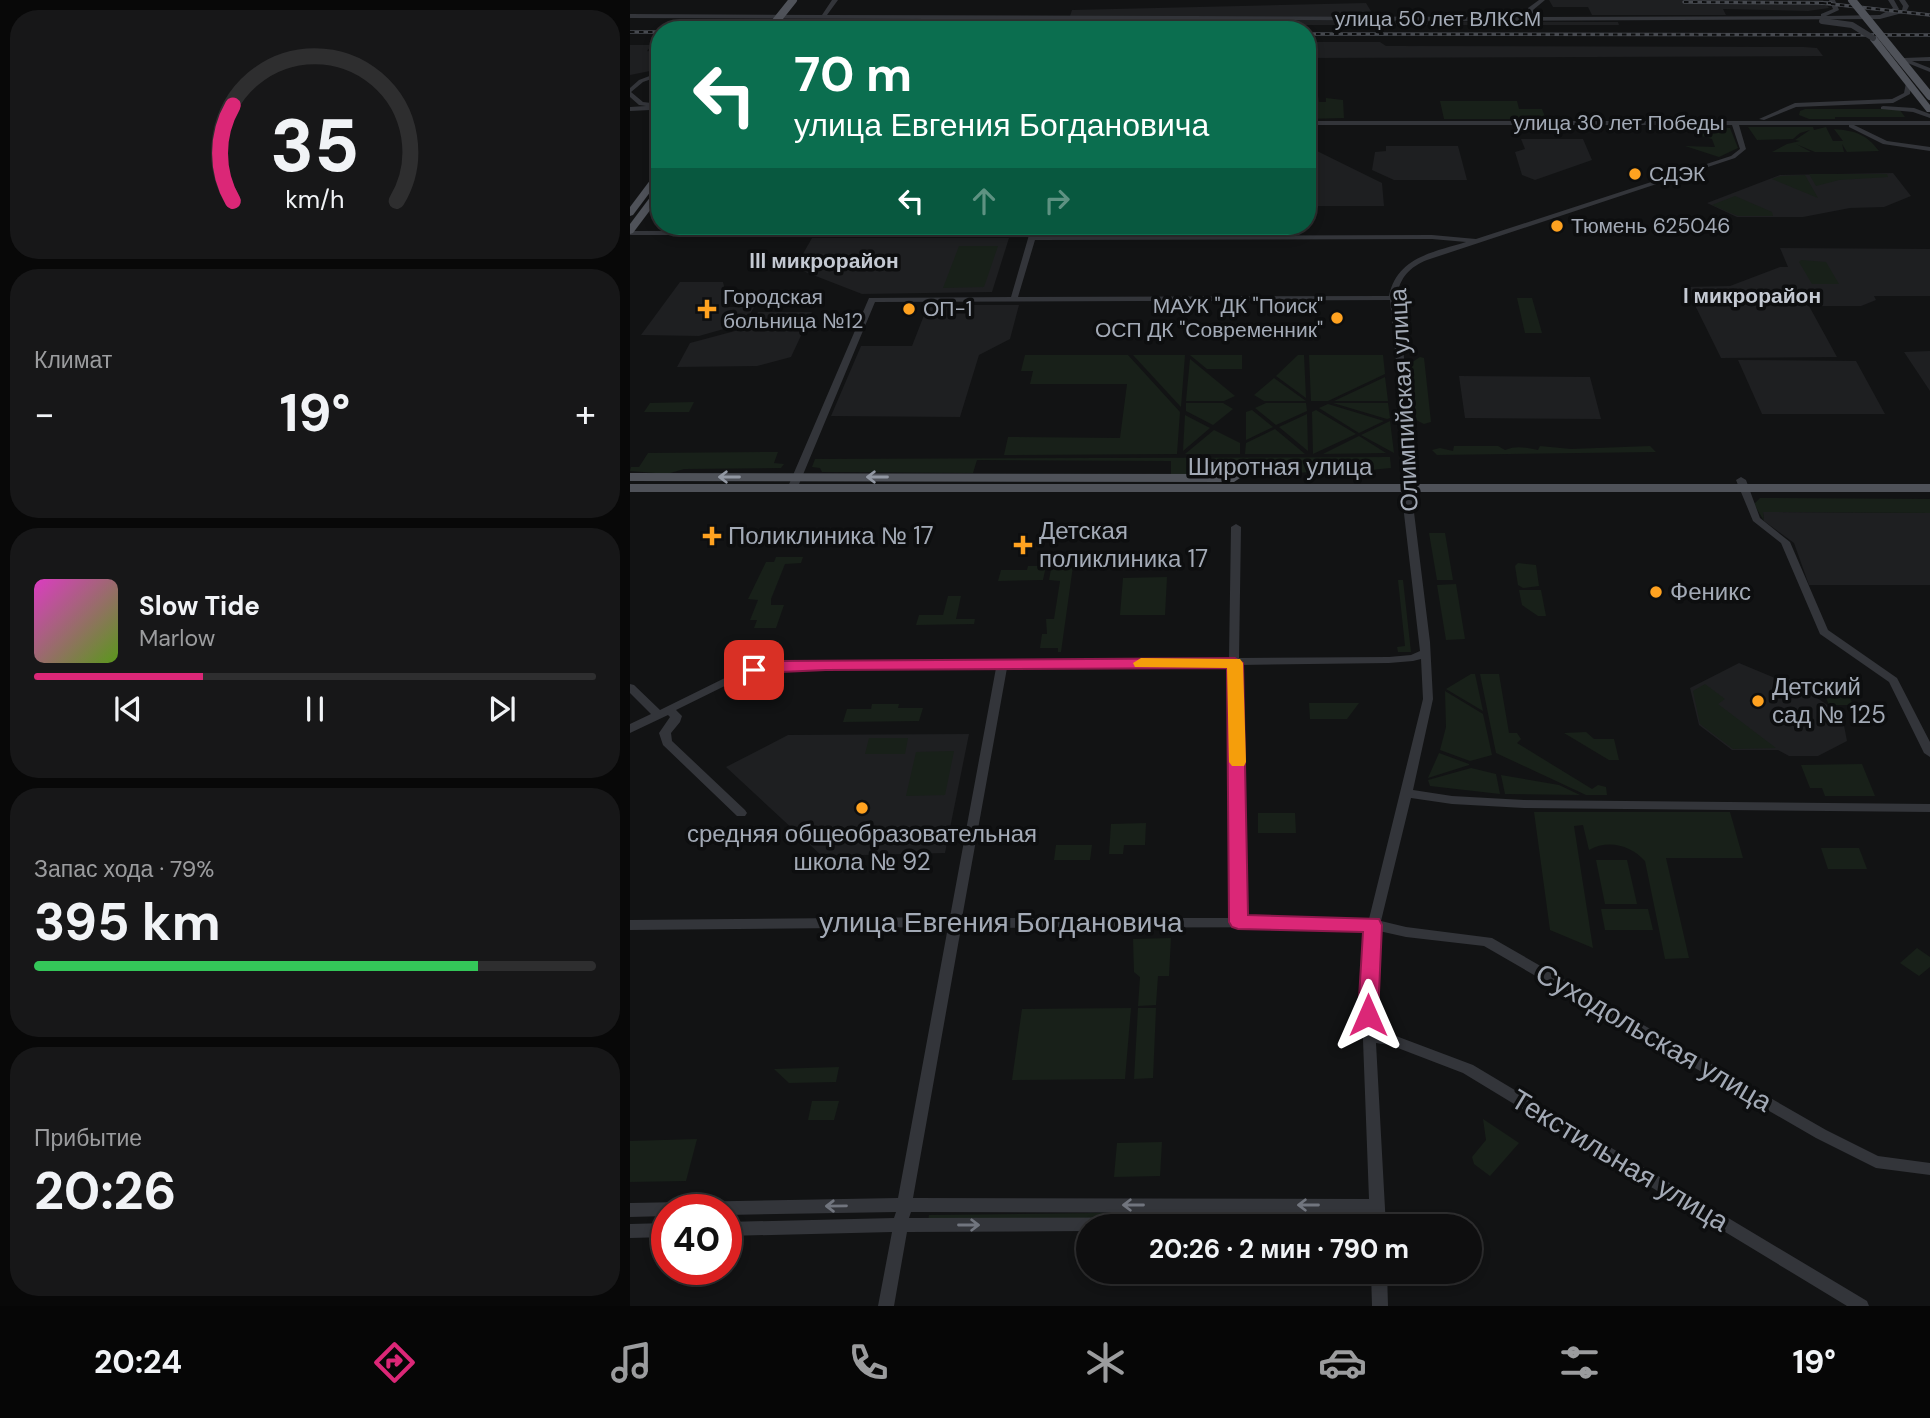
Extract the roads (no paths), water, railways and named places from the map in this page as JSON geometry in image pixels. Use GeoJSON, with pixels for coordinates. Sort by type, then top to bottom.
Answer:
{"type":"FeatureCollection","features":[{"type":"Feature","properties":{"kind":"main road"},"geometry":{"type":"LineString","coordinates":[[776,21],[793,0]]}},
{"type":"Feature","properties":{"kind":"main road"},"geometry":{"type":"LineString","coordinates":[[784,21],[801,0]]}},
{"type":"Feature","properties":{"kind":"main road"},"geometry":{"type":"LineString","coordinates":[[1842,0],[1930,113]]}},
{"type":"Feature","properties":{"kind":"main road"},"geometry":{"type":"LineString","coordinates":[[1852,0],[1930,96]]}},
{"type":"Feature","properties":{"kind":"main road"},"geometry":{"type":"LineString","coordinates":[[632,207],[651,184]]}},
{"type":"Feature","properties":{"kind":"main road"},"geometry":{"type":"LineString","coordinates":[[630,232],[651,203]]}},
{"type":"Feature","properties":{"kind":"main road","name":"Широтная улица"},"geometry":{"type":"LineString","coordinates":[[630,477],[795,482],[1408,484],[1743,484],[1930,480]]}},
{"type":"Feature","properties":{"kind":"main road","name":"Широтная улица"},"geometry":{"type":"LineString","coordinates":[[630,488],[795,482]]}},
{"type":"Feature","properties":{"kind":"main road","name":"Широтная улица"},"geometry":{"type":"LineString","coordinates":[[1743,484],[1930,488]]}},
{"type":"Feature","properties":{"kind":"street"},"geometry":{"type":"LineString","coordinates":[[822,17],[835,0]]}},
{"type":"Feature","properties":{"kind":"street"},"geometry":{"type":"LineString","coordinates":[[1530,19],[1530,9],[1542,0]]}},
{"type":"Feature","properties":{"kind":"street"},"geometry":{"type":"LineString","coordinates":[[1798,17],[1832,12],[1836,7],[1832,0]]}},
{"type":"Feature","properties":{"kind":"street"},"geometry":{"type":"LineString","coordinates":[[1868,17],[1894,11],[1896,7],[1891,0]]}},
{"type":"Feature","properties":{"kind":"street","name":"улица 50 лет ВЛКСМ"},"geometry":{"type":"LineString","coordinates":[[630,16],[1530,19],[1887,17],[1900,12],[1906,6],[1902,0]]}},
{"type":"Feature","properties":{"kind":"street"},"geometry":{"type":"LineString","coordinates":[[1588,19],[1822,21],[1852,25],[1873,38]]}},
{"type":"Feature","properties":{"kind":"street"},"geometry":{"type":"LineString","coordinates":[[1900,58],[1930,59]]}},
{"type":"Feature","properties":{"kind":"street"},"geometry":{"type":"LineString","coordinates":[[1900,58],[1930,72]]}},
{"type":"Feature","properties":{"kind":"street"},"geometry":{"type":"LineString","coordinates":[[1918,82],[1930,72]]}},
{"type":"Feature","properties":{"kind":"street"},"geometry":{"type":"LineString","coordinates":[[630,80],[651,76]]}},
{"type":"Feature","properties":{"kind":"street"},"geometry":{"type":"LineString","coordinates":[[651,77],[641,81],[630,93],[643,104],[651,106]]}},
{"type":"Feature","properties":{"kind":"street"},"geometry":{"type":"LineString","coordinates":[[1826,122],[1804,119],[1795,114],[1797,109],[1811,105],[1893,101],[1907,94],[1908,84]]}},
{"type":"Feature","properties":{"kind":"street"},"geometry":{"type":"LineString","coordinates":[[1735,123],[1766,118],[1795,105],[1902,108],[1930,113]]}},
{"type":"Feature","properties":{"kind":"street"},"geometry":{"type":"LineString","coordinates":[[630,110],[651,109]]}},
{"type":"Feature","properties":{"kind":"street","name":"улица 30 лет Победы"},"geometry":{"type":"LineString","coordinates":[[1316,122],[1930,123]]}},
{"type":"Feature","properties":{"kind":"street","name":"Олимпийская улица"},"geometry":{"type":"LineString","coordinates":[[1406,793],[1428,699],[1394,299],[1398,276],[1406,267],[1476,240],[1733,157],[1743,149],[1735,123]]}},
{"type":"Feature","properties":{"kind":"street"},"geometry":{"type":"LineString","coordinates":[[1817,123],[1852,127],[1885,142],[1930,147]]}},
{"type":"Feature","properties":{"kind":"street"},"geometry":{"type":"LineString","coordinates":[[1908,123],[1880,131],[1885,137],[1906,144],[1930,147]]}},
{"type":"Feature","properties":{"kind":"street"},"geometry":{"type":"LineString","coordinates":[[630,232],[651,232]]}},
{"type":"Feature","properties":{"kind":"street"},"geometry":{"type":"LineString","coordinates":[[1014,299],[1033,235]]}},
{"type":"Feature","properties":{"kind":"street"},"geometry":{"type":"LineString","coordinates":[[1273,235],[1476,240]]}},
{"type":"Feature","properties":{"kind":"street"},"geometry":{"type":"LineString","coordinates":[[795,482],[872,300],[1394,299]]}},
{"type":"Feature","properties":{"kind":"street"},"geometry":{"type":"LineString","coordinates":[[1743,484],[1756,519],[1785,542],[1824,632],[1894,680],[1930,753]]}},
{"type":"Feature","properties":{"kind":"street"},"geometry":{"type":"LineString","coordinates":[[1236,527],[1238,922]]}},
{"type":"Feature","properties":{"kind":"street"},"geometry":{"type":"LineString","coordinates":[[630,729],[737,676],[771,667],[1390,660],[1413,658],[1426,653]]}},
{"type":"Feature","properties":{"kind":"street"},"geometry":{"type":"LineString","coordinates":[[886,1306],[1002,665]]}},
{"type":"Feature","properties":{"kind":"street"},"geometry":{"type":"LineString","coordinates":[[630,687],[664,712],[676,716],[665,733],[667,742],[741,813]]}},
{"type":"Feature","properties":{"kind":"street"},"geometry":{"type":"LineString","coordinates":[[1377,1214],[1367,994],[1373,925],[1406,793],[1452,800],[1524,804],[1930,808]]}},
{"type":"Feature","properties":{"kind":"street","name":"улица Евгения Богдановича"},"geometry":{"type":"LineString","coordinates":[[630,925],[956,921],[975,924],[1238,922],[1373,925]]}},
{"type":"Feature","properties":{"kind":"street","name":"Суходольская улица"},"geometry":{"type":"LineString","coordinates":[[1373,925],[1406,932],[1487,941],[1821,1134],[1876,1162],[1930,1169]]}},
{"type":"Feature","properties":{"kind":"street","name":"Текстильная улица"},"geometry":{"type":"LineString","coordinates":[[1369,1036],[1416,1049],[1476,1074],[1861,1306]]}},
{"type":"Feature","properties":{"kind":"street"},"geometry":{"type":"LineString","coordinates":[[630,1210],[905,1205],[1377,1206]]}},
{"type":"Feature","properties":{"kind":"street"},"geometry":{"type":"LineString","coordinates":[[742,1229],[1076,1225]]}},
{"type":"Feature","properties":{"kind":"street"},"geometry":{"type":"LineString","coordinates":[[630,1231],[651,1230]]}},
{"type":"Feature","properties":{"kind":"street"},"geometry":{"type":"LineString","coordinates":[[1380,1284],[1380,1306]]}},
{"type":"Feature","properties":{"kind":"railway"},"geometry":{"type":"LineString","coordinates":[[1684,2],[1831,3]]}},
{"type":"Feature","properties":{"kind":"railway"},"geometry":{"type":"LineString","coordinates":[[1822,3],[1930,15]]}},
{"type":"Feature","properties":{"kind":"railway"},"geometry":{"type":"LineString","coordinates":[[630,32],[651,32]]}},
{"type":"Feature","properties":{"kind":"railway"},"geometry":{"type":"LineString","coordinates":[[1316,34],[1930,35]]}},
{"type":"Feature","properties":{"kind":"place","name":"СДЭК"},"geometry":{"type":"Point","coordinates":[1635,174]}},
{"type":"Feature","properties":{"kind":"place","name":"Тюмень 625046"},"geometry":{"type":"Point","coordinates":[1557,226]}},
{"type":"Feature","properties":{"kind":"place","name":"Городская больница №12"},"geometry":{"type":"Point","coordinates":[707,309]}},
{"type":"Feature","properties":{"kind":"place","name":"ОП-1"},"geometry":{"type":"Point","coordinates":[909,309]}},
{"type":"Feature","properties":{"kind":"place","name":"МАУК \"ДК \"Поиск\" ОСП ДК \"Современник\""},"geometry":{"type":"Point","coordinates":[1337,318]}},
{"type":"Feature","properties":{"kind":"place","name":"Поликлиника № 17"},"geometry":{"type":"Point","coordinates":[712,536]}},
{"type":"Feature","properties":{"kind":"place","name":"Детская поликлиника 17"},"geometry":{"type":"Point","coordinates":[1023,545]}},
{"type":"Feature","properties":{"kind":"place","name":"Феникс"},"geometry":{"type":"Point","coordinates":[1656,592]}},
{"type":"Feature","properties":{"kind":"place","name":"Детский сад № 125"},"geometry":{"type":"Point","coordinates":[1758,701]}},
{"type":"Feature","properties":{"kind":"place","name":"средняя общеобразовательная школа № 92"},"geometry":{"type":"Point","coordinates":[862,808]}},
{"type":"Feature","properties":{"kind":"district","name":"III микрорайон"},"geometry":{"type":"Point","coordinates":[824,261]}},
{"type":"Feature","properties":{"kind":"district","name":"I микрорайон"},"geometry":{"type":"Point","coordinates":[1752,296]}}]}
